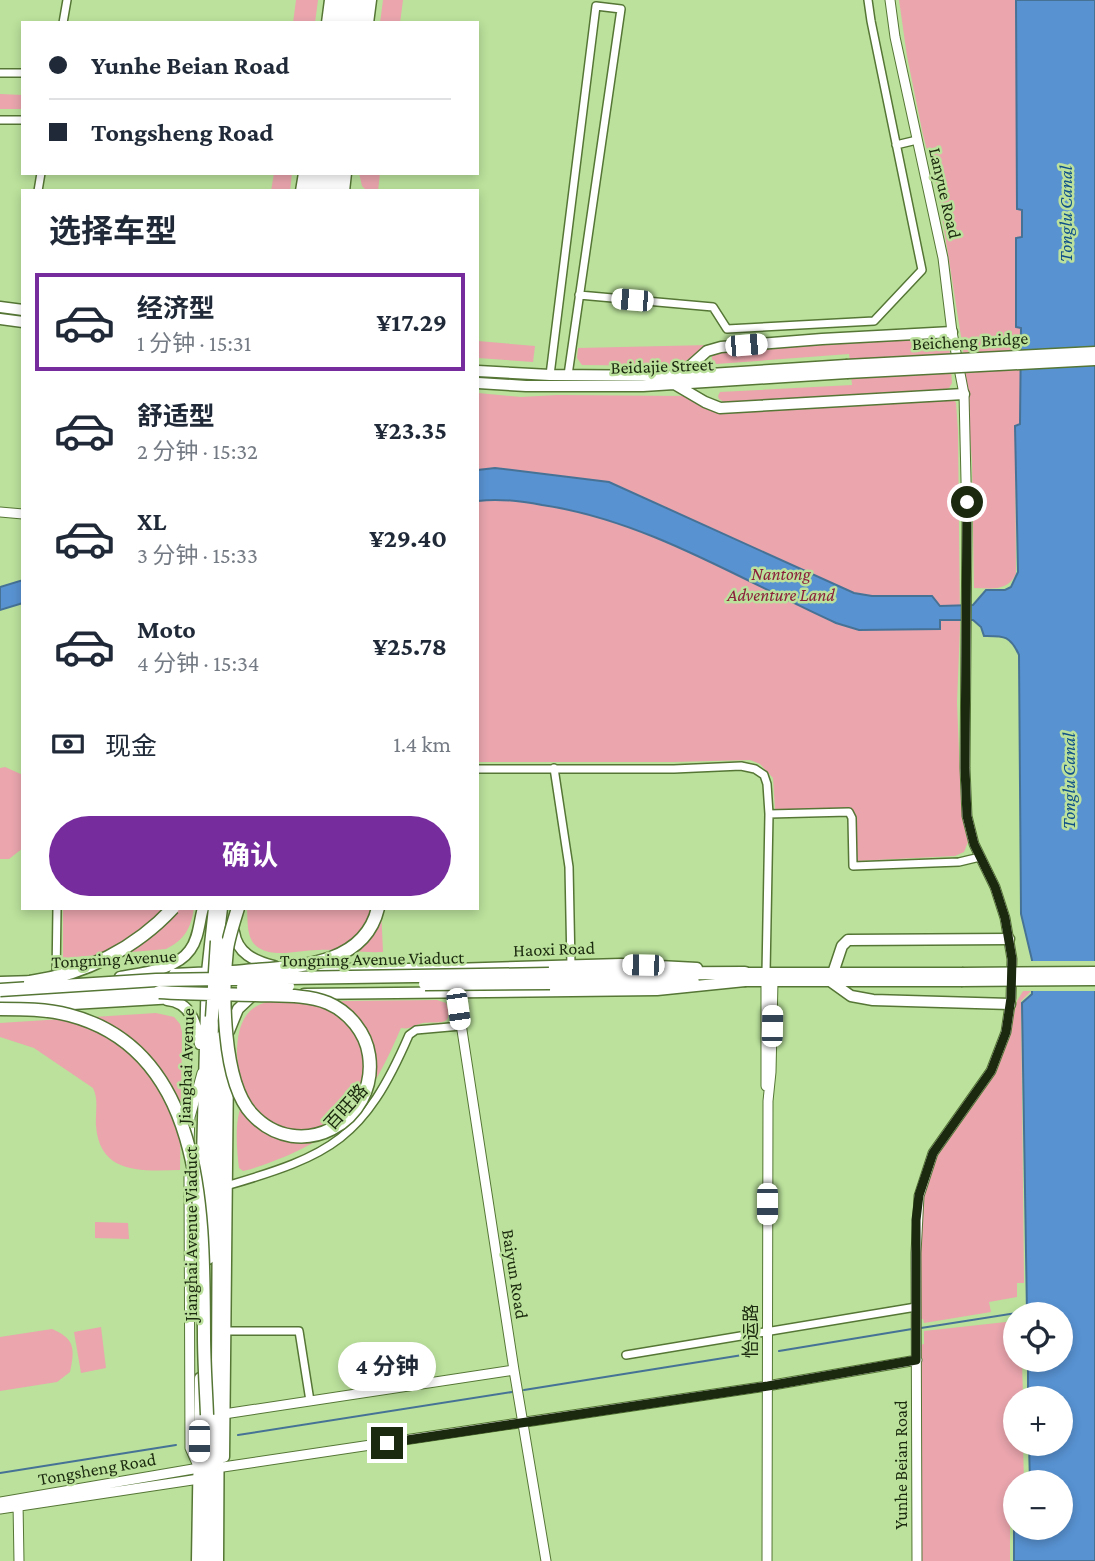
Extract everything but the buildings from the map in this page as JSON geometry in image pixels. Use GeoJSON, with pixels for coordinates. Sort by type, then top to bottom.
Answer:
{"type":"FeatureCollection","features":[{"type":"Feature","properties":{"kind":"highway"},"geometry":{"type":"LineString","coordinates":[[337,21],[340,0]]}},
{"type":"Feature","properties":{"kind":"highway"},"geometry":{"type":"LineString","coordinates":[[346,21],[350,0]]}},
{"type":"Feature","properties":{"kind":"highway"},"geometry":{"type":"LineString","coordinates":[[357,21],[360,0]]}},
{"type":"Feature","properties":{"kind":"highway"},"geometry":{"type":"LineString","coordinates":[[367,21],[371,0]]}},
{"type":"Feature","properties":{"kind":"highway"},"geometry":{"type":"LineString","coordinates":[[0,983],[35,981],[111,957],[150,932],[171,910]]}},
{"type":"Feature","properties":{"kind":"highway","name":"Jianghai Avenue Viaduct"},"geometry":{"type":"LineString","coordinates":[[206,1561],[212,1030],[221,910]]}},
{"type":"Feature","properties":{"kind":"highway","name":"Jianghai Avenue Viaduct"},"geometry":{"type":"LineString","coordinates":[[217,1561],[223,1010],[227,948],[236,910]]}},
{"type":"Feature","properties":{"kind":"highway"},"geometry":{"type":"LineString","coordinates":[[156,990],[320,963],[337,956],[361,940],[378,910]]}},
{"type":"Feature","properties":{"kind":"highway","name":"Tongning Avenue Viaduct"},"geometry":{"type":"LineString","coordinates":[[0,999],[309,985],[745,977]]}},
{"type":"Feature","properties":{"kind":"highway","name":"Tongning Avenue Viaduct"},"geometry":{"type":"LineString","coordinates":[[0,990],[156,990]]}},
{"type":"Feature","properties":{"kind":"highway"},"geometry":{"type":"LineString","coordinates":[[156,990],[309,999],[328,1003],[359,1028],[369,1055],[370,1075],[358,1107],[339,1125],[327,1132],[310,1136],[291,1135],[268,1127],[251,1112],[233,1075],[223,1010]]}},
{"type":"Feature","properties":{"kind":"highway"},"geometry":{"type":"LineString","coordinates":[[0,1008],[53,1011],[112,1034],[145,1060],[177,1113],[188,1139],[204,1235],[204,1341],[208,1415]]}},
{"type":"Feature","properties":{"kind":"main road"},"geometry":{"type":"LineString","coordinates":[[327,21],[330,0]]}},
{"type":"Feature","properties":{"kind":"main road"},"geometry":{"type":"LineString","coordinates":[[0,307],[21,310]]}},
{"type":"Feature","properties":{"kind":"main road"},"geometry":{"type":"LineString","coordinates":[[0,318],[21,310]]}},
{"type":"Feature","properties":{"kind":"main road"},"geometry":{"type":"LineString","coordinates":[[952,332],[822,339],[714,349],[701,356],[677,381],[705,402],[720,408],[964,394]]}},
{"type":"Feature","properties":{"kind":"main road"},"geometry":{"type":"LineString","coordinates":[[714,349],[706,358],[707,367],[717,378],[710,388],[710,396],[716,403],[730,408]]}},
{"type":"Feature","properties":{"kind":"main road","name":"Beicheng Bridge"},"geometry":{"type":"LineString","coordinates":[[846,369],[1095,352]]}},
{"type":"Feature","properties":{"kind":"main road","name":"Beicheng Bridge"},"geometry":{"type":"LineString","coordinates":[[846,369],[1095,360]]}},
{"type":"Feature","properties":{"kind":"main road","name":"Beidajie Street"},"geometry":{"type":"LineString","coordinates":[[479,383],[526,386],[677,381],[846,369]]}},
{"type":"Feature","properties":{"kind":"main road","name":"Beidajie Street"},"geometry":{"type":"LineString","coordinates":[[479,371],[677,381]]}},
{"type":"Feature","properties":{"kind":"main road"},"geometry":{"type":"LineString","coordinates":[[120,977],[180,960],[190,950],[198,932],[202,910]]}},
{"type":"Feature","properties":{"kind":"main road","name":"Jianghai Avenue"},"geometry":{"type":"LineString","coordinates":[[197,1561],[204,1065],[207,972],[214,910]]}},
{"type":"Feature","properties":{"kind":"main road"},"geometry":{"type":"LineString","coordinates":[[223,1561],[229,1031],[236,910]]}},
{"type":"Feature","properties":{"kind":"main road"},"geometry":{"type":"LineString","coordinates":[[234,932],[238,947],[246,954],[265,964],[287,969]]}},
{"type":"Feature","properties":{"kind":"main road"},"geometry":{"type":"LineString","coordinates":[[1009,939],[848,940],[842,946],[832,977],[851,996],[873,1000],[1010,1004]]}},
{"type":"Feature","properties":{"kind":"main road","name":"Haoxi Road"},"geometry":{"type":"LineString","coordinates":[[231,971],[666,965],[768,978],[962,977]]}},
{"type":"Feature","properties":{"kind":"main road","name":"Tongning Avenue"},"geometry":{"type":"LineString","coordinates":[[0,983],[231,971]]}},
{"type":"Feature","properties":{"kind":"main road"},"geometry":{"type":"LineString","coordinates":[[962,977],[1095,972]]}},
{"type":"Feature","properties":{"kind":"main road","name":"Haoxi Road"},"geometry":{"type":"LineString","coordinates":[[230,995],[657,990],[745,977]]}},
{"type":"Feature","properties":{"kind":"main road"},"geometry":{"type":"LineString","coordinates":[[962,977],[1095,980]]}},
{"type":"Feature","properties":{"kind":"main road"},"geometry":{"type":"LineString","coordinates":[[156,990],[183,1004],[190,1013],[198,1031],[204,1065]]}},
{"type":"Feature","properties":{"kind":"main road"},"geometry":{"type":"LineString","coordinates":[[0,1008],[156,990],[206,996],[230,995]]}},
{"type":"Feature","properties":{"kind":"main road"},"geometry":{"type":"LineString","coordinates":[[229,1031],[238,1009],[253,995]]}},
{"type":"Feature","properties":{"kind":"street"},"geometry":{"type":"LineString","coordinates":[[64,21],[67,0]]}},
{"type":"Feature","properties":{"kind":"street"},"geometry":{"type":"LineString","coordinates":[[579,295],[713,307],[727,329],[874,321],[922,270],[868,0]]}},
{"type":"Feature","properties":{"kind":"street","name":"Lanyue Road"},"geometry":{"type":"LineString","coordinates":[[890,0],[895,37],[943,258],[952,332],[964,394]]}},
{"type":"Feature","properties":{"kind":"street"},"geometry":{"type":"LineString","coordinates":[[550,375],[596,6],[621,9],[568,375]]}},
{"type":"Feature","properties":{"kind":"street"},"geometry":{"type":"LineString","coordinates":[[0,73],[21,73]]}},
{"type":"Feature","properties":{"kind":"street"},"geometry":{"type":"LineString","coordinates":[[0,120],[21,120]]}},
{"type":"Feature","properties":{"kind":"street"},"geometry":{"type":"LineString","coordinates":[[896,145],[917,140]]}},
{"type":"Feature","properties":{"kind":"street","name":"Yunhe Beian Road"},"geometry":{"type":"LineString","coordinates":[[917,1561],[916,1220],[919,1195],[933,1153],[991,1071],[1006,1032],[1012,959],[1005,918],[995,887],[980,857],[967,816],[967,459],[964,394]]}},
{"type":"Feature","properties":{"kind":"street"},"geometry":{"type":"LineString","coordinates":[[0,512],[21,513]]}},
{"type":"Feature","properties":{"kind":"street"},"geometry":{"type":"LineString","coordinates":[[479,769],[741,766],[755,769],[764,775],[769,814],[768,978]]}},
{"type":"Feature","properties":{"kind":"street"},"geometry":{"type":"LineString","coordinates":[[554,768],[569,867],[571,965]]}},
{"type":"Feature","properties":{"kind":"street"},"geometry":{"type":"LineString","coordinates":[[769,814],[849,812],[852,818],[853,866],[959,862],[980,857]]}},
{"type":"Feature","properties":{"kind":"street"},"geometry":{"type":"LineString","coordinates":[[56,980],[57,910]]}},
{"type":"Feature","properties":{"kind":"street","name":"怡运路"},"geometry":{"type":"LineString","coordinates":[[767,1561],[768,1101],[764,1072],[768,978]]}},
{"type":"Feature","properties":{"kind":"street","name":"Baiyun Road"},"geometry":{"type":"LineString","coordinates":[[456,991],[514,1370],[547,1561]]}},
{"type":"Feature","properties":{"kind":"street","name":"百旺路"},"geometry":{"type":"LineString","coordinates":[[226,1186],[306,1160],[328,1148],[344,1137],[376,1101],[409,1035],[416,1030],[461,1026]]}},
{"type":"Feature","properties":{"kind":"street"},"geometry":{"type":"LineString","coordinates":[[199,1473],[190,1448],[190,1117],[204,1065]]}},
{"type":"Feature","properties":{"kind":"street"},"geometry":{"type":"LineString","coordinates":[[626,1355],[916,1311]]}},
{"type":"Feature","properties":{"kind":"street"},"geometry":{"type":"LineString","coordinates":[[225,1332],[299,1331],[310,1401]]}},
{"type":"Feature","properties":{"kind":"street"},"geometry":{"type":"LineString","coordinates":[[223,1467],[768,1386],[916,1360]]}},
{"type":"Feature","properties":{"kind":"street"},"geometry":{"type":"LineString","coordinates":[[224,1415],[514,1370]]}},
{"type":"Feature","properties":{"kind":"street","name":"Tongsheng Road"},"geometry":{"type":"LineString","coordinates":[[0,1509],[18,1503],[199,1473]]}},
{"type":"Feature","properties":{"kind":"street","name":"Tongsheng Road"},"geometry":{"type":"LineString","coordinates":[[0,1502],[18,1503]]}},
{"type":"Feature","properties":{"kind":"street"},"geometry":{"type":"LineString","coordinates":[[18,1503],[19,1561]]}},
{"type":"Feature","properties":{"kind":"green space"},"geometry":{"type":"Polygon","coordinates":[[[296,0],[318,0],[315,21],[293,21],[296,0]]]}},
{"type":"Feature","properties":{"kind":"green space"},"geometry":{"type":"Polygon","coordinates":[[[383,0],[403,0],[400,21],[380,21],[383,0]]]}},
{"type":"Feature","properties":{"kind":"green space"},"geometry":{"type":"Polygon","coordinates":[[[899,0],[1016,0],[1018,209],[1022,209],[1022,238],[1016,239],[1016,327],[1021,327],[1020,425],[1015,426],[1016,574],[1008,584],[998,588],[974,588],[972,462],[963,349],[938,191],[923,135],[899,0]]]}},
{"type":"Feature","properties":{"kind":"green space"},"geometry":{"type":"Polygon","coordinates":[[[0,94],[21,95],[21,109],[0,109],[0,94]]]}},
{"type":"Feature","properties":{"kind":"green space"},"geometry":{"type":"Polygon","coordinates":[[[274,175],[292,175],[290,189],[271,189],[274,175]]]}},
{"type":"Feature","properties":{"kind":"green space"},"geometry":{"type":"Polygon","coordinates":[[[359,175],[380,175],[378,189],[365,189],[359,175]]]}},
{"type":"Feature","properties":{"kind":"green space"},"geometry":{"type":"Polygon","coordinates":[[[943,337],[949,342],[952,383],[949,388],[726,403],[718,396],[720,392],[852,385],[849,354],[716,364],[712,356],[717,351],[943,337]]]}},
{"type":"Feature","properties":{"kind":"green space"},"geometry":{"type":"Polygon","coordinates":[[[479,341],[535,346],[533,362],[479,358],[479,341]]]}},
{"type":"Feature","properties":{"kind":"green space"},"geometry":{"type":"Polygon","coordinates":[[[709,345],[678,366],[582,365],[577,358],[578,348],[709,345]]]}},
{"type":"Feature","properties":{"kind":"green space","name":"Nantong Adventure Land"},"geometry":{"type":"Polygon","coordinates":[[[479,393],[521,397],[685,396],[707,407],[953,398],[956,403],[958,431],[960,627],[957,702],[961,802],[968,842],[964,852],[955,856],[856,861],[855,818],[851,809],[775,809],[773,778],[760,764],[750,760],[479,762],[479,393]]]}},
{"type":"Feature","properties":{"kind":"green space"},"geometry":{"type":"Polygon","coordinates":[[[5,767],[21,774],[21,850],[9,859],[0,859],[0,768],[5,767]]]}},
{"type":"Feature","properties":{"kind":"green space"},"geometry":{"type":"Polygon","coordinates":[[[63,910],[194,910],[186,933],[166,949],[63,958],[63,910]]]}},
{"type":"Feature","properties":{"kind":"green space"},"geometry":{"type":"Polygon","coordinates":[[[247,910],[381,910],[383,952],[311,950],[272,953],[255,945],[248,930],[247,910]]]}},
{"type":"Feature","properties":{"kind":"green space"},"geometry":{"type":"Polygon","coordinates":[[[1023,991],[1031,991],[1021,1001],[1024,1283],[1017,1283],[1017,1297],[989,1302],[991,1312],[924,1323],[923,1319],[920,1319],[923,1195],[938,1154],[993,1074],[1010,1030],[1017,1001],[1023,991]]]}},
{"type":"Feature","properties":{"kind":"green space"},"geometry":{"type":"Polygon","coordinates":[[[283,1000],[337,1003],[437,1000],[446,1003],[447,1020],[401,1028],[370,1089],[343,1121],[307,1146],[284,1157],[248,1170],[239,1168],[237,1126],[242,1103],[237,1054],[239,1032],[245,1017],[255,1007],[283,1000]]]}},
{"type":"Feature","properties":{"kind":"green space"},"geometry":{"type":"Polygon","coordinates":[[[156,1013],[174,1017],[182,1032],[180,1170],[138,1169],[114,1162],[105,1154],[99,1142],[93,1088],[34,1048],[0,1037],[0,1023],[156,1013]]]}},
{"type":"Feature","properties":{"kind":"green space"},"geometry":{"type":"Polygon","coordinates":[[[95,1222],[128,1223],[129,1239],[95,1238],[95,1222]]]}},
{"type":"Feature","properties":{"kind":"green space"},"geometry":{"type":"Polygon","coordinates":[[[1003,1322],[1003,1372],[1022,1372],[1023,1386],[1003,1386],[1003,1456],[1023,1456],[1024,1470],[1003,1470],[1003,1540],[1010,1540],[1010,1561],[921,1561],[920,1345],[924,1344],[924,1331],[1003,1322]]]}},
{"type":"Feature","properties":{"kind":"green space"},"geometry":{"type":"Polygon","coordinates":[[[101,1327],[106,1368],[81,1373],[74,1332],[101,1327]]]}},
{"type":"Feature","properties":{"kind":"green space"},"geometry":{"type":"Polygon","coordinates":[[[52,1329],[72,1345],[70,1372],[57,1382],[0,1391],[0,1337],[52,1329]]]}},
{"type":"Feature","properties":{"kind":"water","name":"Tonglu Canal"},"geometry":{"type":"Polygon","coordinates":[[[1016,0],[1095,0],[1095,1561],[1014,1561],[1014,1540],[1073,1540],[1073,1470],[1030,1470],[1029,1456],[1073,1456],[1073,1386],[1028,1386],[1028,1372],[1073,1372],[1073,1302],[1027,1302],[1022,1003],[1032,994],[1032,960],[1021,914],[1019,655],[1016,648],[1006,638],[984,636],[981,627],[973,620],[940,620],[940,629],[859,630],[836,623],[692,554],[618,524],[581,513],[518,501],[479,501],[479,470],[495,468],[609,482],[854,593],[872,596],[932,596],[940,606],[973,605],[986,590],[1005,590],[1011,587],[1018,572],[1015,426],[1020,424],[1021,328],[1016,327],[1016,238],[1022,237],[1022,210],[1017,209],[1016,0]]]}},
{"type":"Feature","properties":{"kind":"water"},"geometry":{"type":"Polygon","coordinates":[[[21,581],[21,604],[0,610],[0,587],[21,581]]]}},
{"type":"Feature","properties":{"kind":"pier"},"geometry":{"type":"Polygon","coordinates":[[[1029,961],[1095,961],[1095,991],[1029,991],[1029,961]]]}},
{"type":"Feature","properties":{"kind":"waterway"},"geometry":{"type":"LineString","coordinates":[[921,1328],[1003,1315]]}},
{"type":"Feature","properties":{"kind":"waterway"},"geometry":{"type":"LineString","coordinates":[[779,1351],[912,1329]]}},
{"type":"Feature","properties":{"kind":"waterway"},"geometry":{"type":"LineString","coordinates":[[524,1390],[755,1353]]}},
{"type":"Feature","properties":{"kind":"waterway"},"geometry":{"type":"LineString","coordinates":[[238,1435],[512,1392]]}},
{"type":"Feature","properties":{"kind":"waterway"},"geometry":{"type":"LineString","coordinates":[[0,1473],[176,1445]]}},
{"type":"Feature","properties":{"kind":"route"},"geometry":{"type":"LineString","coordinates":[[387,1443],[768,1386],[916,1360],[916,1220],[919,1195],[933,1153],[991,1071],[1006,1032],[1011,998],[1012,959],[1005,918],[995,887],[974,844],[967,816],[967,502]]}}]}
